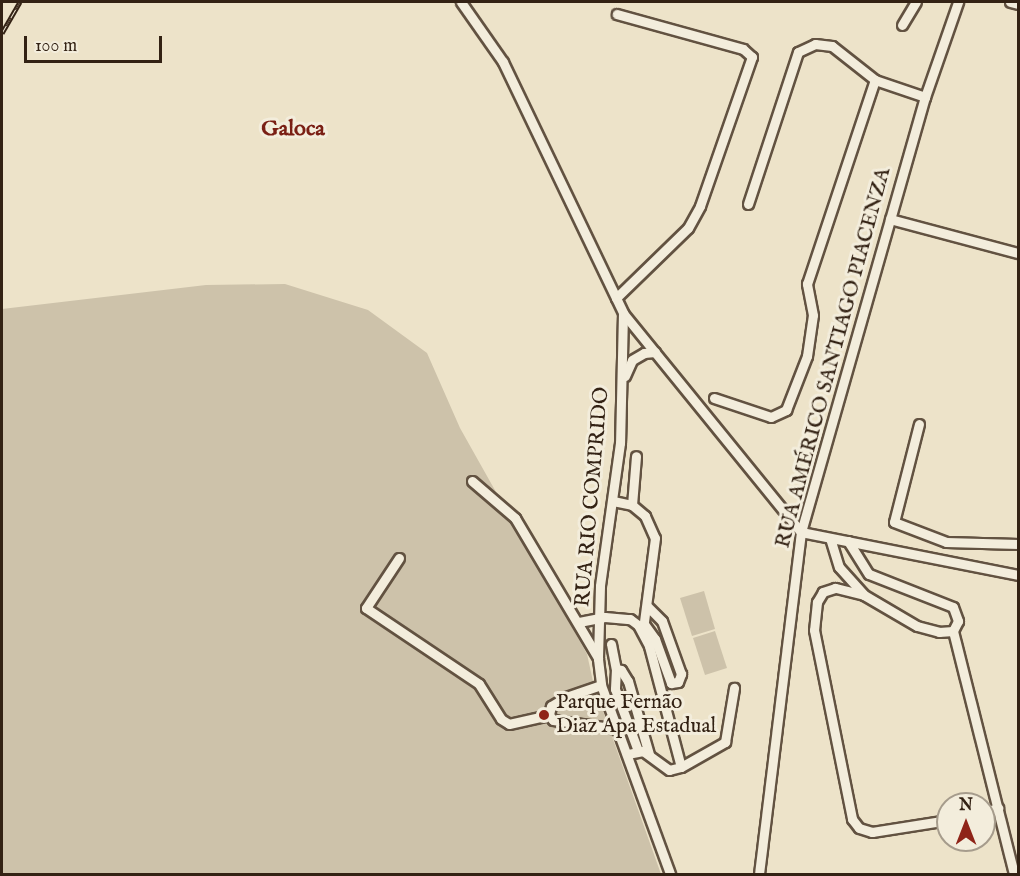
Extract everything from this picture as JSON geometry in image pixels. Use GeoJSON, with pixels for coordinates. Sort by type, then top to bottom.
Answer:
{"type":"FeatureCollection","features":[{"type":"Feature","properties":{"kind":"street"},"geometry":{"type":"LineString","coordinates":[[461,2],[503,62],[623,313],[801,532],[1018,575]]}},
{"type":"Feature","properties":{"kind":"street"},"geometry":{"type":"LineString","coordinates":[[902,25],[916,2]]}},
{"type":"Feature","properties":{"kind":"street","name":"RUA AMÉRICO SANTIAGO PIACENZA"},"geometry":{"type":"LineString","coordinates":[[759,874],[801,532],[925,97],[958,2]]}},
{"type":"Feature","properties":{"kind":"street"},"geometry":{"type":"LineString","coordinates":[[1010,2],[1018,4]]}},
{"type":"Feature","properties":{"kind":"street"},"geometry":{"type":"LineString","coordinates":[[616,298],[688,228],[700,206],[752,57],[743,49],[617,15]]}},
{"type":"Feature","properties":{"kind":"street"},"geometry":{"type":"LineString","coordinates":[[748,204],[798,52],[815,44],[832,46],[875,80],[925,97]]}},
{"type":"Feature","properties":{"kind":"street"},"geometry":{"type":"LineString","coordinates":[[714,398],[771,417],[786,410],[807,356],[813,315],[807,284],[875,80]]}},
{"type":"Feature","properties":{"kind":"street"},"geometry":{"type":"LineString","coordinates":[[890,219],[1018,253]]}},
{"type":"Feature","properties":{"kind":"street","name":"RUA RIO COMPRIDO"},"geometry":{"type":"LineString","coordinates":[[623,313],[622,387],[613,501],[599,617],[598,659],[602,685],[670,874]]}},
{"type":"Feature","properties":{"kind":"street"},"geometry":{"type":"LineString","coordinates":[[622,387],[632,360],[655,352]]}},
{"type":"Feature","properties":{"kind":"street"},"geometry":{"type":"LineString","coordinates":[[919,424],[894,522],[946,542],[1018,544]]}},
{"type":"Feature","properties":{"kind":"street"},"geometry":{"type":"LineString","coordinates":[[632,505],[636,456]]}},
{"type":"Feature","properties":{"kind":"street"},"geometry":{"type":"LineString","coordinates":[[472,481],[515,518],[579,622],[598,659]]}},
{"type":"Feature","properties":{"kind":"street"},"geometry":{"type":"LineString","coordinates":[[613,501],[632,505],[645,516],[655,538],[643,628],[681,767]]}},
{"type":"Feature","properties":{"kind":"street"},"geometry":{"type":"LineString","coordinates":[[830,538],[839,567],[864,595]]}},
{"type":"Feature","properties":{"kind":"street"},"geometry":{"type":"LineString","coordinates":[[848,542],[869,574],[953,607],[958,621],[953,631],[1014,874]]}},
{"type":"Feature","properties":{"kind":"street"},"geometry":{"type":"LineString","coordinates":[[399,558],[366,608],[479,684],[501,719],[509,724],[549,715]]}},
{"type":"Feature","properties":{"kind":"street"},"geometry":{"type":"LineString","coordinates":[[936,822],[872,832],[859,828],[852,819],[814,630],[817,602],[823,592],[835,588],[864,595],[917,626],[939,632],[953,631]]}},
{"type":"Feature","properties":{"kind":"street"},"geometry":{"type":"LineString","coordinates":[[579,622],[599,617],[630,619],[655,639],[671,683],[678,682],[681,674],[662,621],[647,606]]}},
{"type":"Feature","properties":{"kind":"street"},"geometry":{"type":"LineString","coordinates":[[611,644],[616,669],[615,689],[638,751]]}},
{"type":"Feature","properties":{"kind":"street"},"geometry":{"type":"LineString","coordinates":[[616,669],[621,670],[628,681],[649,754]]}},
{"type":"Feature","properties":{"kind":"street"},"geometry":{"type":"LineString","coordinates":[[549,715],[551,706],[566,697],[602,685]]}},
{"type":"Feature","properties":{"kind":"street"},"geometry":{"type":"LineString","coordinates":[[627,754],[638,751],[649,754],[669,770],[681,767],[725,742],[734,688]]}},
{"type":"Feature","properties":{"kind":"street"},"geometry":{"type":"LineString","coordinates":[[549,715],[553,720],[618,729]]}},
{"type":"Feature","properties":{"kind":"shaded area"},"geometry":{"type":"Polygon","coordinates":[[[285,284],[368,310],[427,353],[460,428],[587,654],[594,686],[661,874],[2,874],[2,309],[206,285],[285,284]]]}},
{"type":"Feature","properties":{"kind":"shaded area"},"geometry":{"type":"Polygon","coordinates":[[[704,591],[715,629],[692,636],[680,598],[704,591]]]}},
{"type":"Feature","properties":{"kind":"shaded area"},"geometry":{"type":"Polygon","coordinates":[[[715,631],[727,668],[705,675],[693,638],[715,631]]]}},
{"type":"Feature","properties":{"kind":"railway"},"geometry":{"type":"LineString","coordinates":[[2,33],[20,2]]}},
{"type":"Feature","properties":{"kind":"place","name":"Parque Fernão Diaz Apa Estadual"},"geometry":{"type":"Point","coordinates":[544,715]}},
{"type":"Feature","properties":{"kind":"district","name":"Galoca"},"geometry":{"type":"Point","coordinates":[293,130]}}]}
